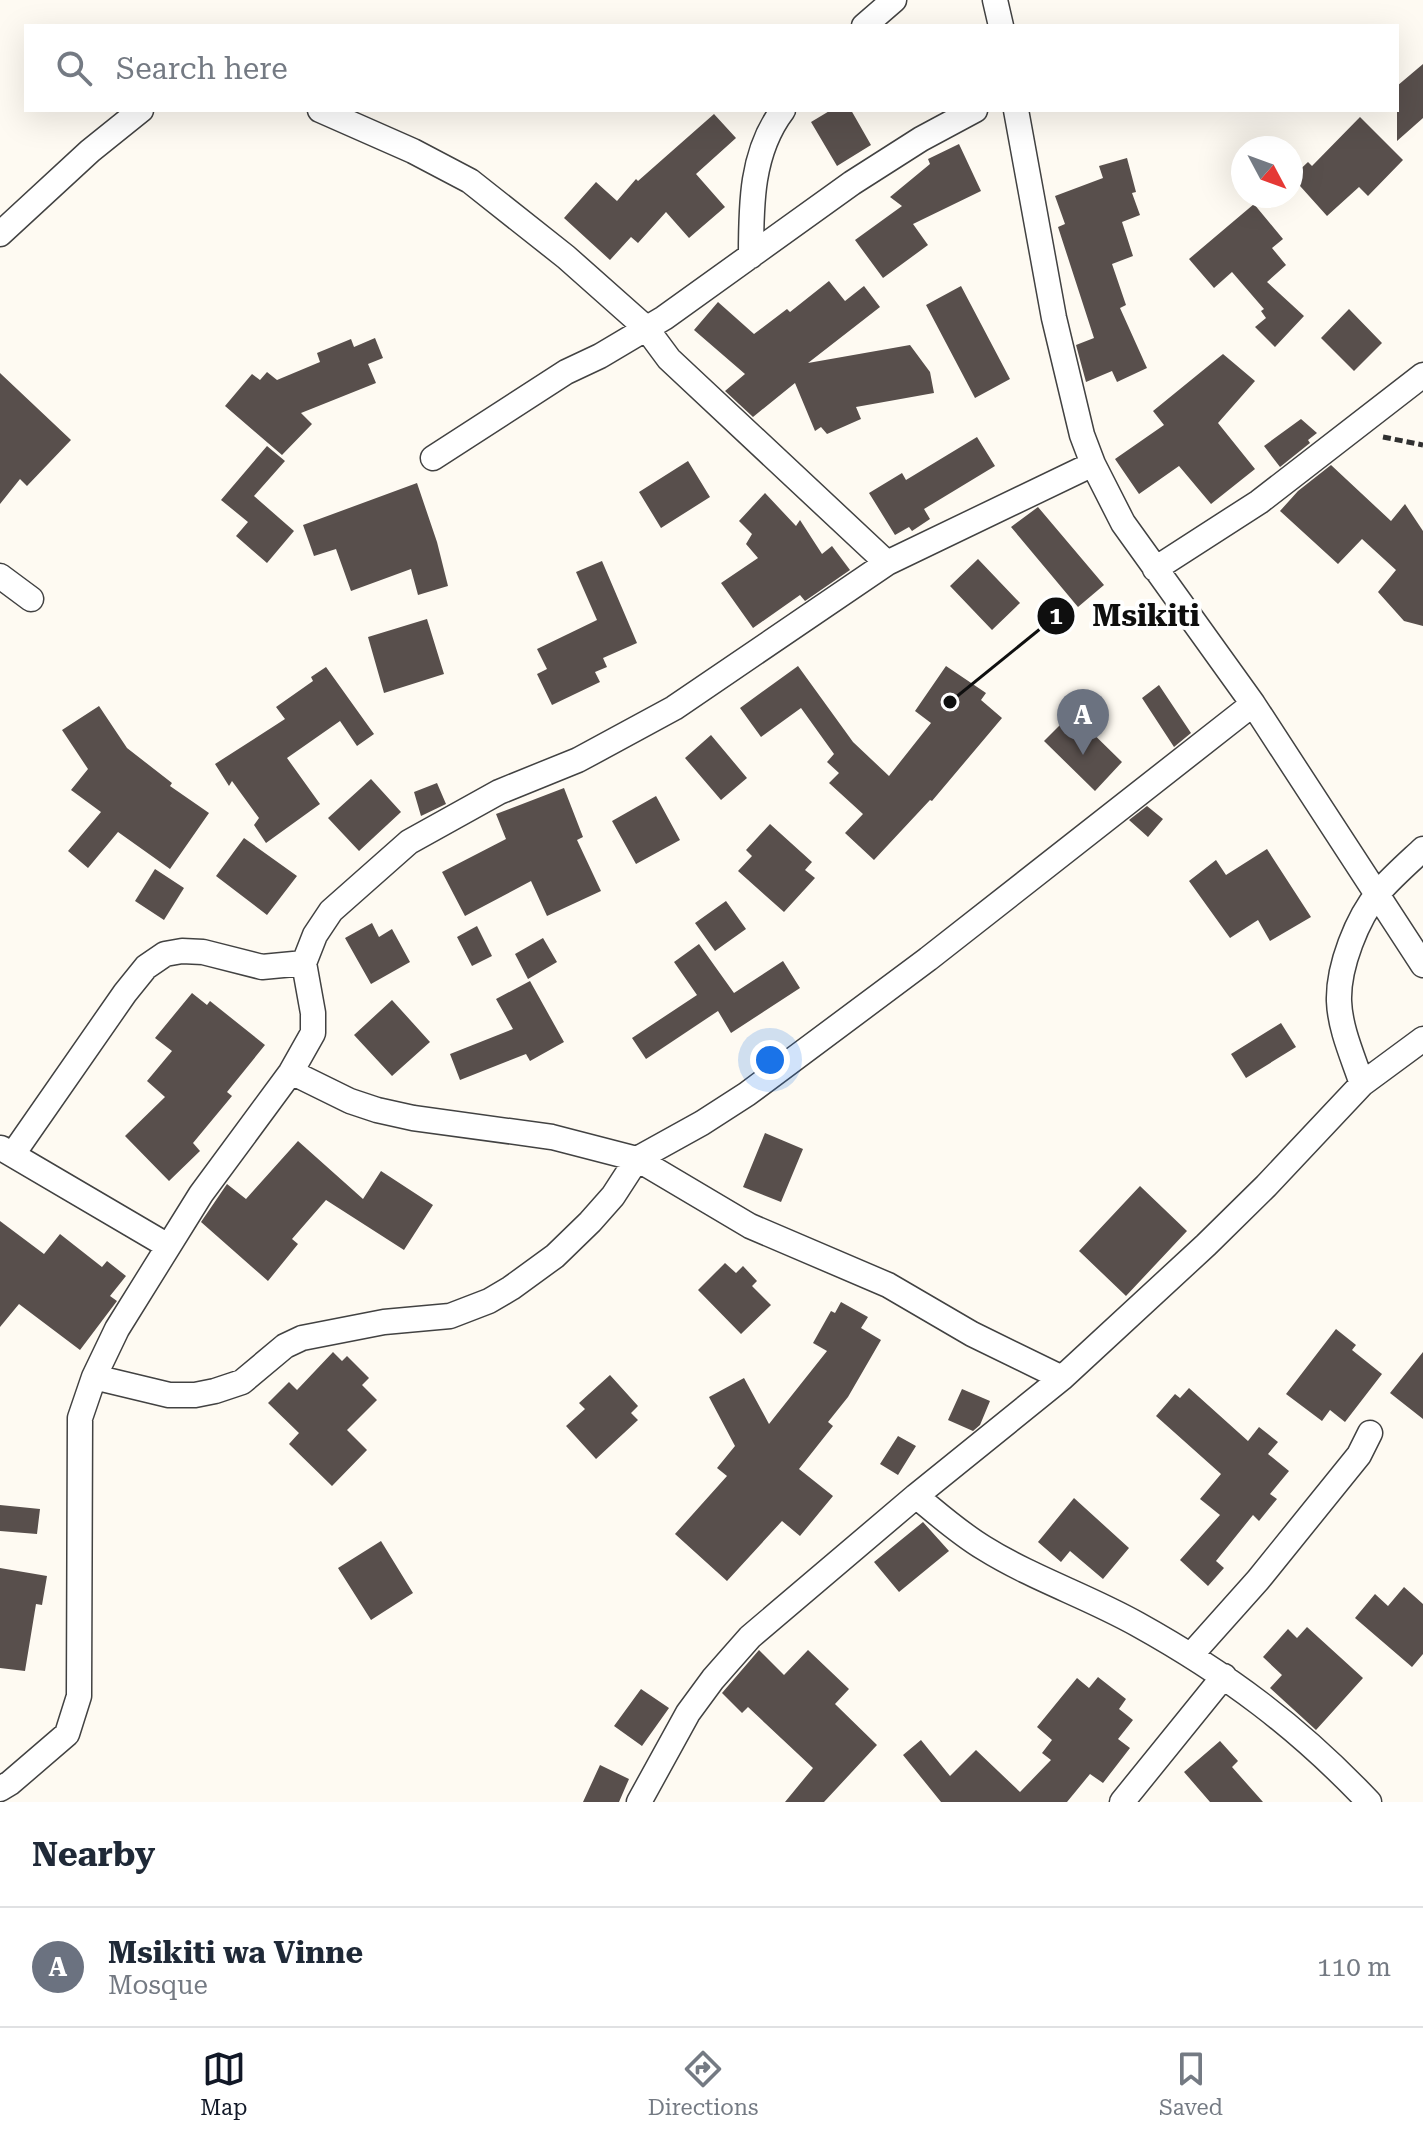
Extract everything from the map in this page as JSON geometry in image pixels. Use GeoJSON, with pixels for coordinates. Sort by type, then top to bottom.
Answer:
{"type":"FeatureCollection","features":[{"type":"Feature","properties":{"kind":"street"},"geometry":{"type":"LineString","coordinates":[[866,24],[894,0]]}},
{"type":"Feature","properties":{"kind":"street"},"geometry":{"type":"LineString","coordinates":[[995,0],[1001,24]]}},
{"type":"Feature","properties":{"kind":"street"},"geometry":{"type":"LineString","coordinates":[[0,234],[90,151],[139,112]]}},
{"type":"Feature","properties":{"kind":"street"},"geometry":{"type":"LineString","coordinates":[[325,112],[413,151],[470,181],[566,257],[646,328],[669,359],[887,563]]}},
{"type":"Feature","properties":{"kind":"street"},"geometry":{"type":"LineString","coordinates":[[751,256],[752,196],[760,156],[772,125],[782,112]]}},
{"type":"Feature","properties":{"kind":"street"},"geometry":{"type":"LineString","coordinates":[[433,458],[566,372],[664,318],[852,183],[971,112]]}},
{"type":"Feature","properties":{"kind":"street"},"geometry":{"type":"LineString","coordinates":[[1016,112],[1054,318],[1082,435],[1093,464],[1123,523],[1253,704],[1423,965]]}},
{"type":"Feature","properties":{"kind":"street"},"geometry":{"type":"LineString","coordinates":[[1155,569],[1259,502],[1423,375]]}},
{"type":"Feature","properties":{"kind":"street"},"geometry":{"type":"LineString","coordinates":[[0,1789],[67,1734],[79,1696],[80,1418],[94,1377],[117,1329],[201,1194],[291,1072],[313,1033],[313,1013],[304,963],[315,935],[331,911],[409,842],[499,792],[578,760],[674,708],[887,563],[1093,464]]}},
{"type":"Feature","properties":{"kind":"street"},"geometry":{"type":"LineString","coordinates":[[0,576],[31,599]]}},
{"type":"Feature","properties":{"kind":"street"},"geometry":{"type":"LineString","coordinates":[[94,1377],[169,1395],[195,1395],[242,1382],[285,1346],[302,1338],[464,1312],[511,1288],[555,1256],[613,1196],[637,1159],[747,1094],[928,959],[1253,704]]}},
{"type":"Feature","properties":{"kind":"street"},"geometry":{"type":"LineString","coordinates":[[1362,1084],[1345,1034],[1339,1001],[1343,966],[1377,893],[1423,849]]}},
{"type":"Feature","properties":{"kind":"street"},"geometry":{"type":"LineString","coordinates":[[168,1246],[7,1151],[125,993],[146,967],[165,954],[203,952],[262,967],[304,963]]}},
{"type":"Feature","properties":{"kind":"street"},"geometry":{"type":"LineString","coordinates":[[639,1802],[688,1713],[750,1637],[916,1496],[1062,1378],[1206,1245],[1362,1084],[1423,1039]]}},
{"type":"Feature","properties":{"kind":"street"},"geometry":{"type":"LineString","coordinates":[[291,1072],[350,1101],[377,1110],[413,1118],[552,1137],[637,1159],[750,1226],[888,1285],[972,1334],[1062,1378]]}},
{"type":"Feature","properties":{"kind":"street"},"geometry":{"type":"LineString","coordinates":[[1191,1655],[1258,1580],[1359,1455],[1370,1433]]}},
{"type":"Feature","properties":{"kind":"street"},"geometry":{"type":"LineString","coordinates":[[916,1496],[986,1550],[1136,1623],[1224,1676],[1305,1738],[1369,1802]]}},
{"type":"Feature","properties":{"kind":"street"},"geometry":{"type":"LineString","coordinates":[[1122,1802],[1224,1676]]}},
{"type":"Feature","properties":{"kind":"building"},"geometry":{"type":"Polygon","coordinates":[[[1423,64],[1423,118],[1397,141],[1397,112],[1399,84],[1423,64]]]}},
{"type":"Feature","properties":{"kind":"building"},"geometry":{"type":"Polygon","coordinates":[[[828,112],[852,112],[871,145],[837,166],[811,122],[828,112]]]}},
{"type":"Feature","properties":{"kind":"building"},"geometry":{"type":"Polygon","coordinates":[[[714,114],[736,138],[696,174],[725,207],[689,238],[666,212],[638,243],[631,237],[610,260],[564,218],[596,182],[617,201],[636,179],[638,181],[714,114]]]}},
{"type":"Feature","properties":{"kind":"building"},"geometry":{"type":"Polygon","coordinates":[[[1360,117],[1403,160],[1368,196],[1359,187],[1327,216],[1303,189],[1303,167],[1308,162],[1312,166],[1360,117]]]}},
{"type":"Feature","properties":{"kind":"building"},"geometry":{"type":"Polygon","coordinates":[[[959,144],[981,191],[913,224],[928,245],[883,278],[855,240],[902,206],[890,197],[930,164],[928,159],[959,144]]]}},
{"type":"Feature","properties":{"kind":"building"},"geometry":{"type":"Polygon","coordinates":[[[1127,158],[1136,192],[1132,193],[1140,215],[1122,222],[1133,256],[1112,264],[1126,305],[1120,308],[1147,368],[1117,382],[1112,371],[1086,382],[1076,345],[1094,338],[1058,227],[1065,224],[1055,196],[1103,178],[1099,166],[1127,158]]]}},
{"type":"Feature","properties":{"kind":"building"},"geometry":{"type":"Polygon","coordinates":[[[1249,208],[1257,208],[1283,239],[1272,248],[1286,265],[1267,282],[1304,316],[1275,347],[1255,327],[1266,318],[1261,311],[1264,309],[1232,272],[1214,288],[1189,259],[1249,208]]]}},
{"type":"Feature","properties":{"kind":"building"},"geometry":{"type":"Polygon","coordinates":[[[829,281],[845,301],[864,286],[880,307],[808,363],[910,345],[930,372],[934,393],[856,407],[861,419],[827,434],[821,427],[815,431],[795,383],[753,417],[725,391],[745,374],[694,330],[718,302],[754,334],[787,309],[790,312],[829,281]]]}},
{"type":"Feature","properties":{"kind":"building"},"geometry":{"type":"Polygon","coordinates":[[[961,286],[1010,379],[975,398],[926,305],[961,286]]]}},
{"type":"Feature","properties":{"kind":"building"},"geometry":{"type":"Polygon","coordinates":[[[1349,309],[1382,343],[1354,371],[1321,338],[1349,309]]]}},
{"type":"Feature","properties":{"kind":"building"},"geometry":{"type":"Polygon","coordinates":[[[375,338],[383,358],[368,364],[376,383],[301,413],[312,424],[282,455],[225,406],[252,374],[260,380],[267,372],[277,380],[320,362],[317,353],[351,339],[354,347],[375,338]]]}},
{"type":"Feature","properties":{"kind":"building"},"geometry":{"type":"Polygon","coordinates":[[[1223,354],[1255,381],[1218,423],[1255,469],[1211,504],[1179,466],[1139,494],[1115,459],[1164,425],[1153,411],[1223,354]]]}},
{"type":"Feature","properties":{"kind":"building"},"geometry":{"type":"Polygon","coordinates":[[[0,373],[71,440],[27,486],[20,479],[0,504],[0,373]]]}},
{"type":"Feature","properties":{"kind":"building"},"geometry":{"type":"Polygon","coordinates":[[[1301,419],[1317,433],[1308,440],[1310,443],[1280,467],[1264,446],[1301,419]]]}},
{"type":"Feature","properties":{"kind":"building"},"geometry":{"type":"Polygon","coordinates":[[[977,437],[995,466],[924,509],[930,519],[912,531],[909,527],[895,535],[869,493],[902,473],[906,480],[977,437]]]}},
{"type":"Feature","properties":{"kind":"building"},"geometry":{"type":"Polygon","coordinates":[[[267,446],[285,461],[254,496],[294,531],[267,563],[236,536],[248,522],[221,500],[267,446]]]}},
{"type":"Feature","properties":{"kind":"building"},"geometry":{"type":"Polygon","coordinates":[[[688,461],[710,497],[661,528],[639,492],[688,461]]]}},
{"type":"Feature","properties":{"kind":"building"},"geometry":{"type":"Polygon","coordinates":[[[1331,465],[1391,521],[1405,504],[1423,531],[1423,626],[1404,621],[1378,592],[1396,570],[1362,539],[1338,564],[1280,511],[1298,491],[1331,465]]]}},
{"type":"Feature","properties":{"kind":"building"},"geometry":{"type":"Polygon","coordinates":[[[417,483],[448,586],[418,595],[411,569],[351,591],[336,549],[314,556],[303,525],[417,483]]]}},
{"type":"Feature","properties":{"kind":"building"},"geometry":{"type":"Polygon","coordinates":[[[765,493],[796,526],[800,520],[822,554],[832,546],[850,570],[805,601],[800,595],[753,628],[721,583],[758,558],[746,544],[752,534],[739,521],[765,493]]]}},
{"type":"Feature","properties":{"kind":"building"},"geometry":{"type":"Polygon","coordinates":[[[1038,507],[1104,585],[1078,607],[1011,527],[1038,507]]]}},
{"type":"Feature","properties":{"kind":"building"},"geometry":{"type":"Polygon","coordinates":[[[978,559],[1020,603],[992,630],[950,586],[978,559]]]}},
{"type":"Feature","properties":{"kind":"building"},"geometry":{"type":"Polygon","coordinates":[[[602,561],[637,643],[603,658],[607,667],[595,672],[600,682],[552,705],[537,674],[547,669],[537,649],[597,620],[576,572],[602,561]]]}},
{"type":"Feature","properties":{"kind":"building"},"geometry":{"type":"Polygon","coordinates":[[[427,619],[444,674],[384,693],[368,637],[427,619]]]}},
{"type":"Feature","properties":{"kind":"building"},"geometry":{"type":"Polygon","coordinates":[[[798,666],[853,742],[889,776],[931,723],[915,711],[946,666],[986,693],[981,700],[1002,718],[932,801],[874,860],[845,833],[863,814],[829,783],[839,773],[827,762],[834,754],[801,708],[761,737],[740,708],[798,666]]]}},
{"type":"Feature","properties":{"kind":"building"},"geometry":{"type":"Polygon","coordinates":[[[326,667],[374,734],[357,746],[340,721],[287,758],[320,804],[266,843],[254,825],[259,818],[232,781],[229,786],[215,764],[285,719],[276,707],[313,681],[311,677],[326,667]]]}},
{"type":"Feature","properties":{"kind":"building"},"geometry":{"type":"Polygon","coordinates":[[[1159,685],[1191,733],[1174,747],[1142,698],[1159,685]]]}},
{"type":"Feature","properties":{"kind":"building"},"geometry":{"type":"Polygon","coordinates":[[[99,706],[127,748],[172,783],[170,786],[209,813],[170,869],[118,832],[88,868],[68,851],[101,812],[71,790],[88,769],[62,730],[99,706]]]}},
{"type":"Feature","properties":{"kind":"building"},"geometry":{"type":"Polygon","coordinates":[[[1072,713],[1122,762],[1095,791],[1044,741],[1072,713]]]}},
{"type":"Feature","properties":{"kind":"building"},"geometry":{"type":"Polygon","coordinates":[[[711,735],[747,778],[721,800],[685,758],[711,735]]]}},
{"type":"Feature","properties":{"kind":"building"},"geometry":{"type":"Polygon","coordinates":[[[371,779],[401,812],[359,851],[328,818],[371,779]]]}},
{"type":"Feature","properties":{"kind":"building"},"geometry":{"type":"Polygon","coordinates":[[[437,783],[446,804],[421,816],[414,792],[437,783]]]}},
{"type":"Feature","properties":{"kind":"building"},"geometry":{"type":"Polygon","coordinates":[[[564,788],[583,837],[577,840],[601,891],[547,916],[531,881],[465,916],[442,872],[506,839],[496,814],[564,788]]]}},
{"type":"Feature","properties":{"kind":"building"},"geometry":{"type":"Polygon","coordinates":[[[656,796],[680,840],[636,864],[612,821],[656,796]]]}},
{"type":"Feature","properties":{"kind":"building"},"geometry":{"type":"Polygon","coordinates":[[[1147,806],[1163,819],[1148,837],[1129,820],[1147,806]]]}},
{"type":"Feature","properties":{"kind":"building"},"geometry":{"type":"Polygon","coordinates":[[[770,824],[812,862],[805,870],[815,878],[784,912],[738,871],[752,856],[746,850],[770,824]]]}},
{"type":"Feature","properties":{"kind":"building"},"geometry":{"type":"Polygon","coordinates":[[[244,838],[297,876],[267,915],[216,876],[244,838]]]}},
{"type":"Feature","properties":{"kind":"building"},"geometry":{"type":"Polygon","coordinates":[[[1267,849],[1311,917],[1270,941],[1258,920],[1230,938],[1189,881],[1216,860],[1226,875],[1267,849]]]}},
{"type":"Feature","properties":{"kind":"building"},"geometry":{"type":"Polygon","coordinates":[[[155,869],[184,888],[164,920],[135,901],[155,869]]]}},
{"type":"Feature","properties":{"kind":"building"},"geometry":{"type":"Polygon","coordinates":[[[726,901],[746,929],[715,951],[695,923],[726,901]]]}},
{"type":"Feature","properties":{"kind":"building"},"geometry":{"type":"Polygon","coordinates":[[[372,923],[379,937],[392,929],[410,962],[371,984],[345,938],[372,923]]]}},
{"type":"Feature","properties":{"kind":"building"},"geometry":{"type":"Polygon","coordinates":[[[477,926],[492,956],[472,966],[457,937],[477,926]]]}},
{"type":"Feature","properties":{"kind":"building"},"geometry":{"type":"Polygon","coordinates":[[[543,938],[557,962],[528,979],[515,954],[543,938]]]}},
{"type":"Feature","properties":{"kind":"building"},"geometry":{"type":"Polygon","coordinates":[[[699,944],[734,993],[783,961],[800,988],[731,1033],[718,1011],[646,1059],[632,1038],[697,995],[674,962],[699,944]]]}},
{"type":"Feature","properties":{"kind":"building"},"geometry":{"type":"Polygon","coordinates":[[[530,981],[564,1042],[530,1061],[526,1054],[460,1080],[450,1054],[513,1029],[496,999],[530,981]]]}},
{"type":"Feature","properties":{"kind":"building"},"geometry":{"type":"Polygon","coordinates":[[[192,993],[207,1005],[210,1001],[265,1045],[227,1092],[232,1096],[193,1143],[200,1151],[169,1181],[125,1136],[165,1097],[147,1081],[172,1051],[155,1038],[192,993]]]}},
{"type":"Feature","properties":{"kind":"building"},"geometry":{"type":"Polygon","coordinates":[[[392,1000],[430,1042],[392,1076],[354,1035],[392,1000]]]}},
{"type":"Feature","properties":{"kind":"building"},"geometry":{"type":"Polygon","coordinates":[[[1281,1023],[1296,1047],[1246,1078],[1231,1054],[1281,1023]]]}},
{"type":"Feature","properties":{"kind":"building"},"geometry":{"type":"Polygon","coordinates":[[[765,1133],[803,1149],[781,1202],[743,1187],[765,1133]]]}},
{"type":"Feature","properties":{"kind":"building"},"geometry":{"type":"Polygon","coordinates":[[[298,1141],[363,1199],[381,1171],[433,1205],[404,1250],[326,1200],[292,1239],[298,1244],[268,1281],[201,1222],[227,1184],[246,1199],[298,1141]]]}},
{"type":"Feature","properties":{"kind":"building"},"geometry":{"type":"Polygon","coordinates":[[[1140,1186],[1187,1231],[1126,1296],[1079,1251],[1140,1186]]]}},
{"type":"Feature","properties":{"kind":"building"},"geometry":{"type":"Polygon","coordinates":[[[0,1221],[44,1254],[60,1234],[102,1267],[107,1261],[126,1276],[110,1296],[117,1301],[80,1350],[19,1304],[0,1327],[0,1221]]]}},
{"type":"Feature","properties":{"kind":"building"},"geometry":{"type":"Polygon","coordinates":[[[725,1263],[736,1273],[743,1266],[757,1281],[752,1286],[771,1305],[741,1334],[698,1290],[725,1263]]]}},
{"type":"Feature","properties":{"kind":"building"},"geometry":{"type":"Polygon","coordinates":[[[841,1302],[868,1317],[861,1328],[881,1340],[848,1397],[828,1422],[833,1426],[799,1469],[833,1496],[800,1536],[782,1521],[727,1581],[675,1534],[727,1476],[717,1468],[735,1446],[709,1397],[744,1378],[769,1424],[827,1351],[813,1343],[831,1311],[835,1313],[841,1302]]]}},
{"type":"Feature","properties":{"kind":"building"},"geometry":{"type":"Polygon","coordinates":[[[1336,1329],[1356,1345],[1352,1350],[1382,1374],[1345,1422],[1330,1410],[1322,1421],[1286,1394],[1336,1329]]]}},
{"type":"Feature","properties":{"kind":"building"},"geometry":{"type":"Polygon","coordinates":[[[333,1352],[342,1361],[347,1356],[369,1378],[362,1385],[377,1400],[347,1430],[367,1450],[332,1486],[289,1444],[299,1433],[268,1403],[289,1382],[297,1390],[333,1352]]]}},
{"type":"Feature","properties":{"kind":"building"},"geometry":{"type":"Polygon","coordinates":[[[1423,1352],[1423,1419],[1390,1393],[1423,1352]]]}},
{"type":"Feature","properties":{"kind":"building"},"geometry":{"type":"Polygon","coordinates":[[[610,1375],[638,1406],[631,1413],[638,1420],[596,1459],[566,1426],[585,1409],[579,1403],[610,1375]]]}},
{"type":"Feature","properties":{"kind":"building"},"geometry":{"type":"Polygon","coordinates":[[[1189,1388],[1248,1441],[1259,1427],[1278,1442],[1268,1454],[1289,1471],[1270,1494],[1277,1499],[1259,1521],[1253,1515],[1216,1561],[1224,1568],[1208,1586],[1180,1560],[1220,1515],[1200,1499],[1221,1474],[1156,1416],[1175,1394],[1180,1398],[1189,1388]]]}},
{"type":"Feature","properties":{"kind":"building"},"geometry":{"type":"Polygon","coordinates":[[[962,1389],[990,1401],[980,1425],[973,1431],[948,1420],[962,1389]]]}},
{"type":"Feature","properties":{"kind":"building"},"geometry":{"type":"Polygon","coordinates":[[[898,1436],[916,1446],[898,1475],[880,1464],[898,1436]]]}},
{"type":"Feature","properties":{"kind":"building"},"geometry":{"type":"Polygon","coordinates":[[[1074,1498],[1129,1548],[1103,1579],[1070,1551],[1061,1562],[1038,1542],[1074,1498]]]}},
{"type":"Feature","properties":{"kind":"building"},"geometry":{"type":"Polygon","coordinates":[[[0,1505],[40,1509],[37,1534],[0,1531],[0,1505]]]}},
{"type":"Feature","properties":{"kind":"building"},"geometry":{"type":"Polygon","coordinates":[[[923,1522],[949,1551],[899,1592],[874,1562],[923,1522]]]}},
{"type":"Feature","properties":{"kind":"building"},"geometry":{"type":"Polygon","coordinates":[[[381,1541],[413,1593],[371,1620],[338,1568],[381,1541]]]}},
{"type":"Feature","properties":{"kind":"building"},"geometry":{"type":"Polygon","coordinates":[[[0,1568],[47,1576],[42,1605],[36,1604],[25,1671],[0,1668],[0,1568]]]}},
{"type":"Feature","properties":{"kind":"building"},"geometry":{"type":"Polygon","coordinates":[[[1404,1587],[1423,1604],[1423,1654],[1412,1667],[1355,1618],[1375,1594],[1388,1606],[1404,1587]]]}},
{"type":"Feature","properties":{"kind":"building"},"geometry":{"type":"Polygon","coordinates":[[[1307,1627],[1363,1678],[1316,1730],[1270,1688],[1282,1675],[1263,1657],[1288,1629],[1297,1638],[1307,1627]]]}},
{"type":"Feature","properties":{"kind":"building"},"geometry":{"type":"Polygon","coordinates":[[[759,1650],[784,1675],[808,1650],[849,1689],[835,1704],[877,1745],[824,1802],[785,1802],[813,1768],[748,1707],[742,1713],[722,1693],[759,1650]]]}},
{"type":"Feature","properties":{"kind":"building"},"geometry":{"type":"Polygon","coordinates":[[[1098,1677],[1126,1699],[1119,1709],[1133,1720],[1118,1739],[1130,1748],[1103,1783],[1090,1774],[1067,1802],[941,1802],[903,1755],[921,1740],[950,1776],[976,1750],[1020,1792],[1051,1760],[1042,1753],[1052,1740],[1037,1727],[1077,1678],[1089,1688],[1098,1677]]]}},
{"type":"Feature","properties":{"kind":"building"},"geometry":{"type":"Polygon","coordinates":[[[641,1689],[669,1708],[642,1746],[614,1726],[641,1689]]]}},
{"type":"Feature","properties":{"kind":"building"},"geometry":{"type":"Polygon","coordinates":[[[1220,1741],[1238,1761],[1232,1767],[1263,1802],[1210,1802],[1184,1772],[1220,1741]]]}},
{"type":"Feature","properties":{"kind":"building"},"geometry":{"type":"Polygon","coordinates":[[[600,1765],[629,1779],[619,1802],[583,1802],[600,1765]]]}},
{"type":"Feature","properties":{"kind":"place","name":"Msikiti"},"geometry":{"type":"Point","coordinates":[950,702]}},
{"type":"Feature","properties":{"kind":"place","name":"Msikiti wa Vinne"},"geometry":{"type":"Point","coordinates":[1083,755]}}]}
